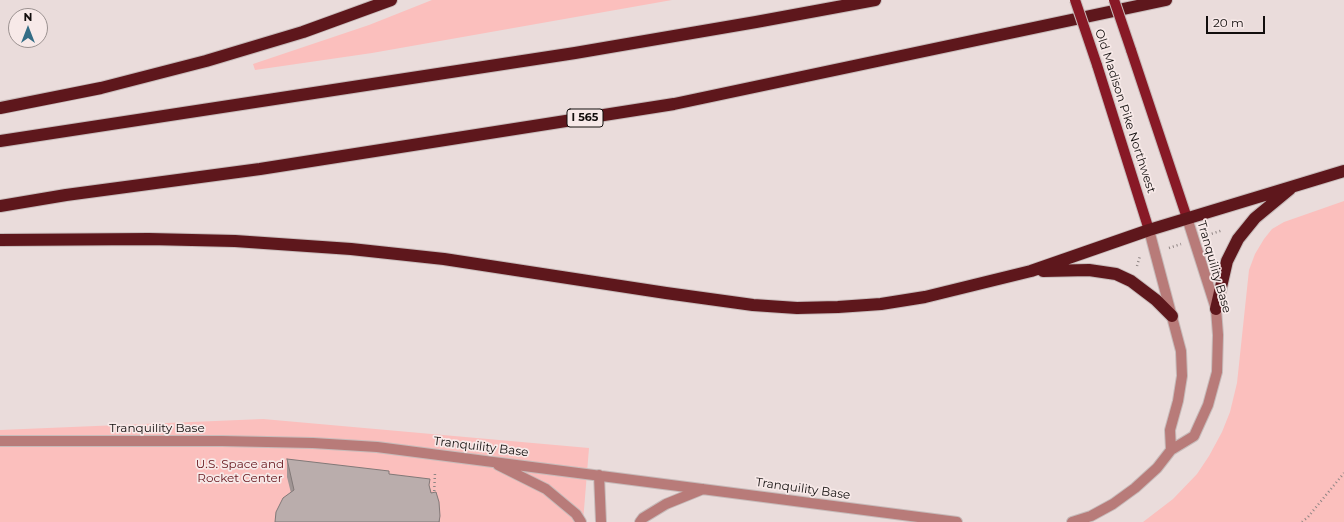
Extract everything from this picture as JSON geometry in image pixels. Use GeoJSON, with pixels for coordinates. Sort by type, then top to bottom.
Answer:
{"type":"FeatureCollection","features":[{"type":"Feature","properties":{"kind":"highway"},"geometry":{"type":"LineString","coordinates":[[0,108],[101,88],[206,61],[303,32],[391,0]]}},
{"type":"Feature","properties":{"kind":"highway"},"geometry":{"type":"LineString","coordinates":[[0,141],[575,53],[749,24],[875,0]]}},
{"type":"Feature","properties":{"kind":"highway","name":"I 565"},"geometry":{"type":"LineString","coordinates":[[0,206],[66,195],[260,169],[674,104],[1166,0]]}},
{"type":"Feature","properties":{"kind":"highway"},"geometry":{"type":"LineString","coordinates":[[0,240],[204,240],[351,249],[444,259],[745,304],[797,308],[838,307],[881,304],[925,297],[1031,271],[1149,230],[1344,171]]}},
{"type":"Feature","properties":{"kind":"highway"},"geometry":{"type":"LineString","coordinates":[[1216,309],[1227,261],[1238,239],[1255,218],[1295,185]]}},
{"type":"Feature","properties":{"kind":"highway"},"geometry":{"type":"LineString","coordinates":[[1031,271],[1089,270],[1116,274],[1131,281],[1156,300],[1172,316]]}},
{"type":"Feature","properties":{"kind":"main road","name":"Old Madison Pike Northwest"},"geometry":{"type":"LineString","coordinates":[[1075,0],[1149,230]]}},
{"type":"Feature","properties":{"kind":"main road","name":"Old Madison Pike Northwest"},"geometry":{"type":"LineString","coordinates":[[1114,0],[1187,218]]}},
{"type":"Feature","properties":{"kind":"street","name":"Tranquility Base"},"geometry":{"type":"LineString","coordinates":[[1072,522],[1091,516],[1113,504],[1135,488],[1157,468],[1171,450],[1194,436],[1208,406],[1217,372],[1218,335],[1216,309],[1187,218]]}},
{"type":"Feature","properties":{"kind":"street"},"geometry":{"type":"LineString","coordinates":[[1149,230],[1181,351],[1182,376],[1178,401],[1170,430],[1171,450]]}},
{"type":"Feature","properties":{"kind":"street","name":"Tranquility Base"},"geometry":{"type":"LineString","coordinates":[[0,441],[102,440],[313,443],[377,447],[957,522]]}},
{"type":"Feature","properties":{"kind":"street"},"geometry":{"type":"LineString","coordinates":[[491,461],[546,489],[576,514],[581,522]]}},
{"type":"Feature","properties":{"kind":"street"},"geometry":{"type":"LineString","coordinates":[[599,475],[601,522]]}},
{"type":"Feature","properties":{"kind":"street"},"geometry":{"type":"LineString","coordinates":[[640,522],[643,518],[666,504],[704,489]]}},
{"type":"Feature","properties":{"kind":"path"},"geometry":{"type":"LineString","coordinates":[[1204,236],[1223,230],[1222,224]]}},
{"type":"Feature","properties":{"kind":"path"},"geometry":{"type":"LineString","coordinates":[[1164,249],[1186,242]]}},
{"type":"Feature","properties":{"kind":"path"},"geometry":{"type":"LineString","coordinates":[[1136,267],[1140,257],[1138,252]]}},
{"type":"Feature","properties":{"kind":"path"},"geometry":{"type":"LineString","coordinates":[[434,496],[435,473]]}},
{"type":"Feature","properties":{"kind":"path"},"geometry":{"type":"LineString","coordinates":[[1302,522],[1308,517],[1344,473]]}},
{"type":"Feature","properties":{"kind":"green space"},"geometry":{"type":"Polygon","coordinates":[[[432,0],[672,0],[372,53],[255,70],[253,64],[369,25],[432,0]]]}},
{"type":"Feature","properties":{"kind":"green space"},"geometry":{"type":"Polygon","coordinates":[[[1344,201],[1344,522],[1143,522],[1173,499],[1197,474],[1222,432],[1230,412],[1237,383],[1249,270],[1255,254],[1264,239],[1272,229],[1284,222],[1344,201]]]}},
{"type":"Feature","properties":{"kind":"green space","name":"U.S. Space and Rocket Center"},"geometry":{"type":"Polygon","coordinates":[[[263,419],[589,448],[583,522],[0,522],[0,430],[263,419]]]}},
{"type":"Feature","properties":{"kind":"building"},"geometry":{"type":"Polygon","coordinates":[[[287,459],[389,471],[389,474],[430,479],[429,485],[431,493],[436,492],[439,502],[439,522],[275,522],[276,512],[283,498],[294,490],[287,459]]]}}]}
